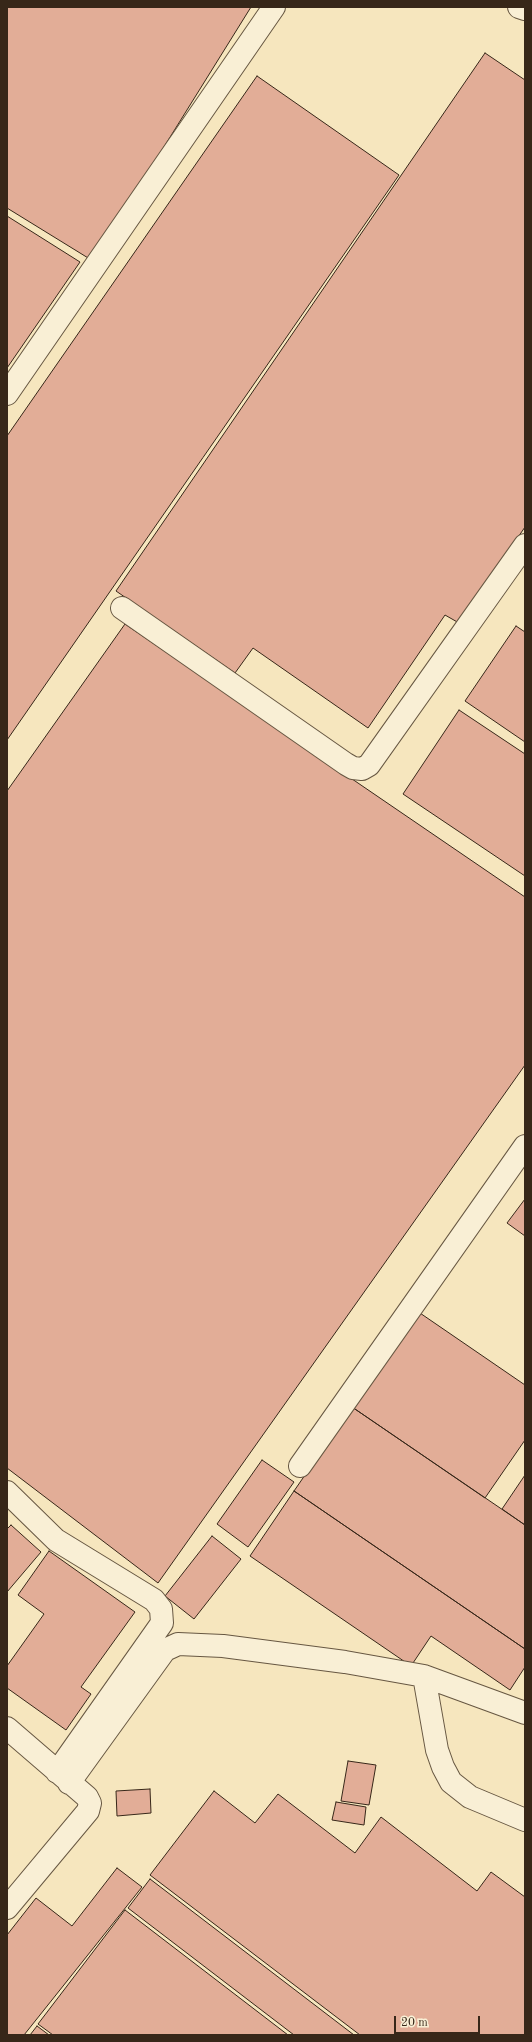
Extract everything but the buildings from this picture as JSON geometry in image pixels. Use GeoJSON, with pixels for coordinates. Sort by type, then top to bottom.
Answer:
{"type":"FeatureCollection","features":[{"type":"Feature","properties":{"kind":"lane"},"geometry":{"type":"LineString","coordinates":[[7,394],[274,7]]}},
{"type":"Feature","properties":{"kind":"lane"},"geometry":{"type":"LineString","coordinates":[[519,7],[525,9]]}},
{"type":"Feature","properties":{"kind":"lane"},"geometry":{"type":"LineString","coordinates":[[122,608],[346,764],[354,768],[362,769],[369,765],[525,545]]}},
{"type":"Feature","properties":{"kind":"lane"},"geometry":{"type":"LineString","coordinates":[[300,1466],[525,1146]]}},
{"type":"Feature","properties":{"kind":"lane"},"geometry":{"type":"LineString","coordinates":[[7,1492],[56,1540],[154,1600],[161,1609],[162,1623],[63,1778]]}},
{"type":"Feature","properties":{"kind":"lane"},"geometry":{"type":"LineString","coordinates":[[63,1778],[165,1650],[178,1644],[223,1646],[345,1662],[424,1676],[525,1713]]}},
{"type":"Feature","properties":{"kind":"lane"},"geometry":{"type":"LineString","coordinates":[[424,1676],[437,1750],[442,1767],[451,1782],[470,1797],[525,1820]]}},
{"type":"Feature","properties":{"kind":"lane"},"geometry":{"type":"LineString","coordinates":[[7,1728],[63,1778],[87,1797],[90,1803],[88,1811],[7,1908]]}}]}
